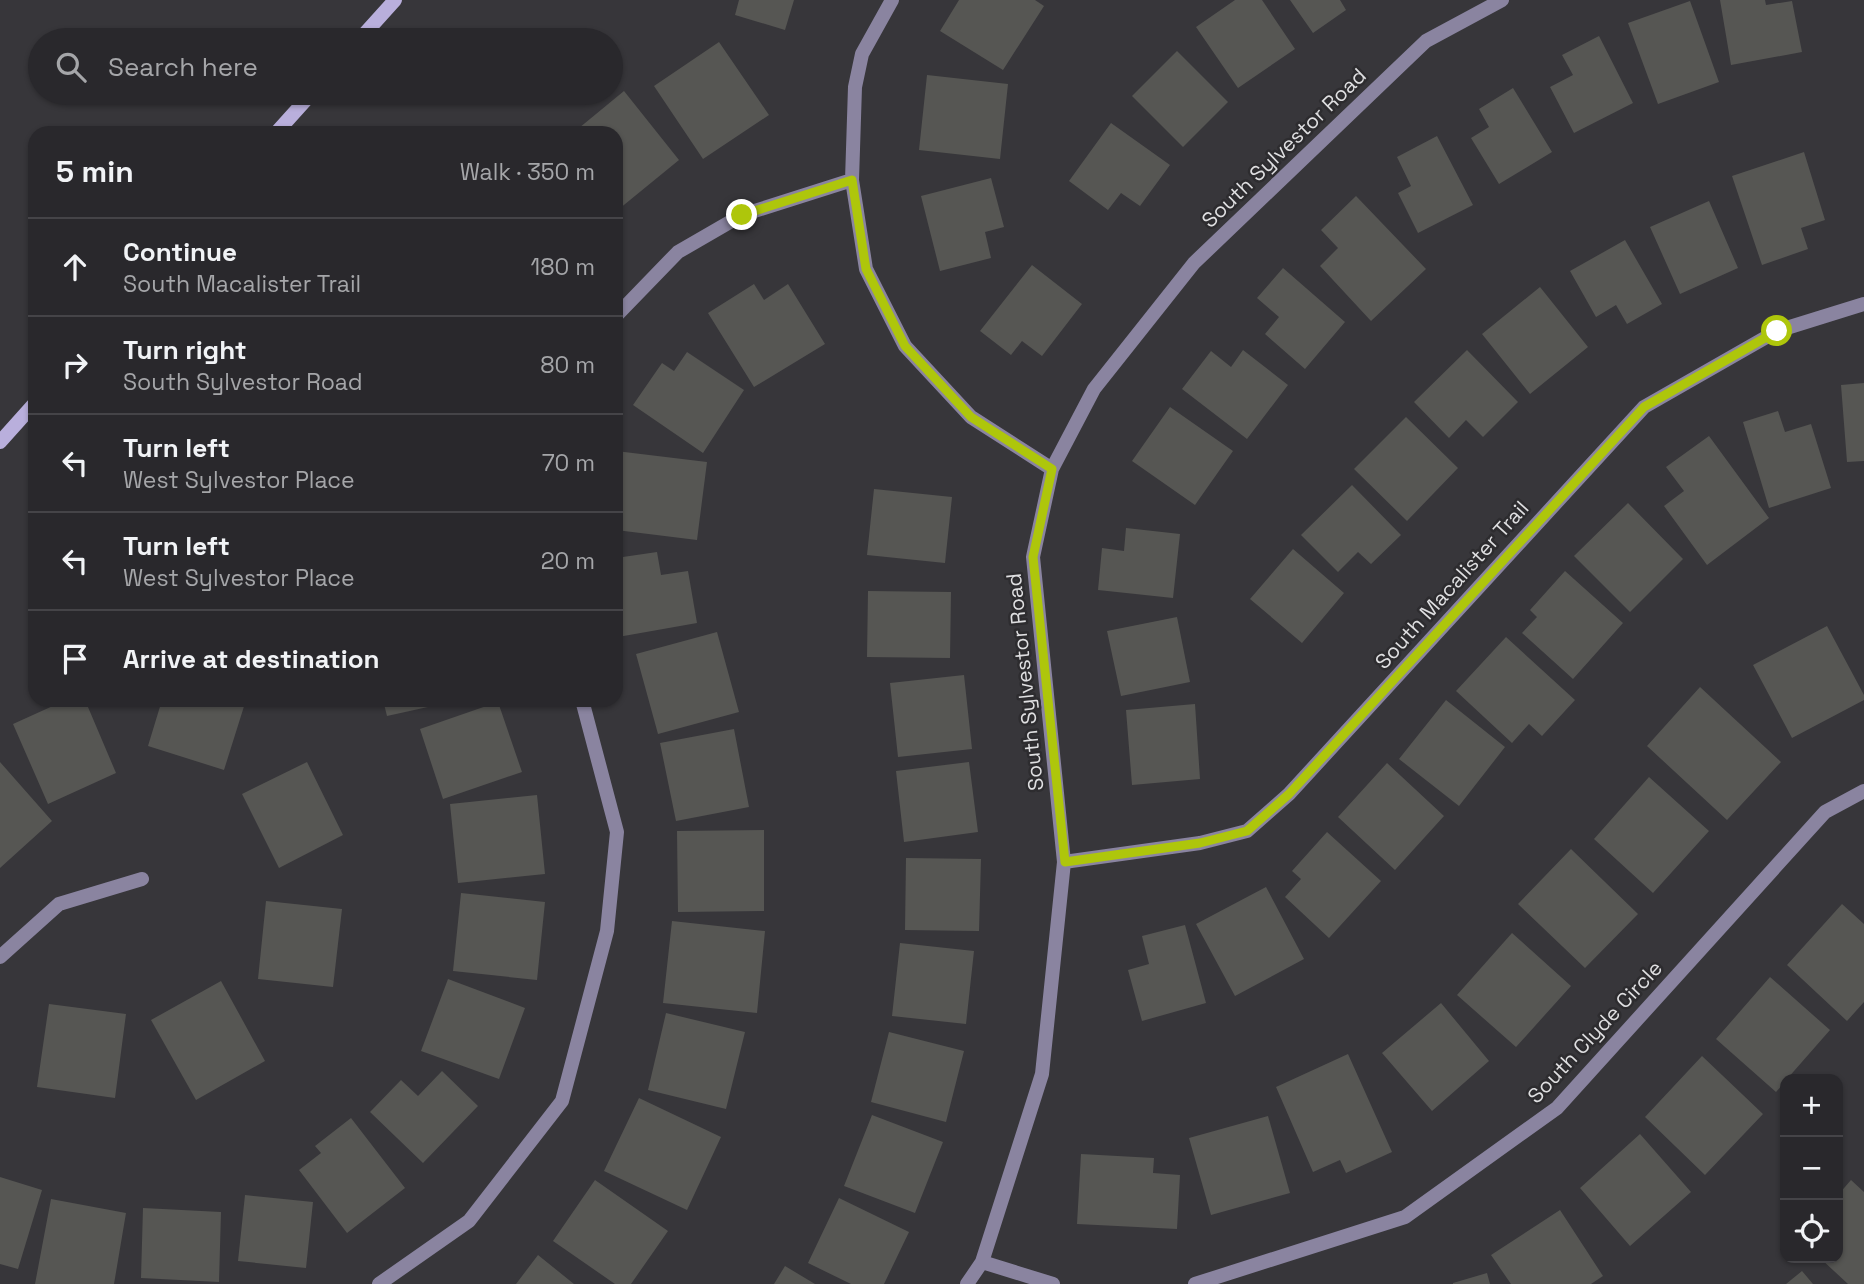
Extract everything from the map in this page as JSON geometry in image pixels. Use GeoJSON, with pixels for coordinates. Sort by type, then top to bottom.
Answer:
{"type":"FeatureCollection","features":[{"type":"Feature","properties":{"kind":"main road"},"geometry":{"type":"LineString","coordinates":[[370,28],[395,0]]}},
{"type":"Feature","properties":{"kind":"main road"},"geometry":{"type":"LineString","coordinates":[[282,126],[301,105]]}},
{"type":"Feature","properties":{"kind":"main road"},"geometry":{"type":"LineString","coordinates":[[0,442],[28,411]]}},
{"type":"Feature","properties":{"kind":"street"},"geometry":{"type":"LineString","coordinates":[[891,0],[862,54],[855,87],[852,180],[866,269],[905,346],[971,417],[1052,469]]}},
{"type":"Feature","properties":{"kind":"street","name":"South Sylvestor Road"},"geometry":{"type":"LineString","coordinates":[[967,1284],[982,1262],[1042,1074],[1065,862],[1033,557],[1052,469],[1094,390],[1194,263],[1426,41],[1502,0]]}},
{"type":"Feature","properties":{"kind":"street"},"geometry":{"type":"LineString","coordinates":[[623,309],[678,252],[742,215],[852,180]]}},
{"type":"Feature","properties":{"kind":"street","name":"South Macalister Trail"},"geometry":{"type":"LineString","coordinates":[[1065,862],[1200,843],[1247,831],[1289,794],[1644,407],[1777,331],[1864,304]]}},
{"type":"Feature","properties":{"kind":"street"},"geometry":{"type":"LineString","coordinates":[[379,1284],[469,1222],[562,1101],[607,931],[617,832],[584,707]]}},
{"type":"Feature","properties":{"kind":"street","name":"South Clyde Circle"},"geometry":{"type":"LineString","coordinates":[[1195,1284],[1405,1217],[1557,1108],[1825,812],[1864,791]]}},
{"type":"Feature","properties":{"kind":"street"},"geometry":{"type":"LineString","coordinates":[[0,957],[59,904],[142,879]]}},
{"type":"Feature","properties":{"kind":"street"},"geometry":{"type":"LineString","coordinates":[[982,1262],[1053,1284]]}},
{"type":"Feature","properties":{"kind":"building"},"geometry":{"type":"Polygon","coordinates":[[[739,0],[794,0],[785,30],[735,15],[739,0]]]}},
{"type":"Feature","properties":{"kind":"building"},"geometry":{"type":"Polygon","coordinates":[[[959,0],[1035,0],[1044,6],[1003,70],[940,31],[959,0]]]}},
{"type":"Feature","properties":{"kind":"building"},"geometry":{"type":"Polygon","coordinates":[[[1235,0],[1262,0],[1295,49],[1238,88],[1196,27],[1235,0]]]}},
{"type":"Feature","properties":{"kind":"building"},"geometry":{"type":"Polygon","coordinates":[[[1290,0],[1340,0],[1346,10],[1313,33],[1290,0]]]}},
{"type":"Feature","properties":{"kind":"building"},"geometry":{"type":"Polygon","coordinates":[[[1720,0],[1765,0],[1766,5],[1792,1],[1802,52],[1731,65],[1720,0]]]}},
{"type":"Feature","properties":{"kind":"building"},"geometry":{"type":"Polygon","coordinates":[[[1690,1],[1719,82],[1658,104],[1628,23],[1690,1]]]}},
{"type":"Feature","properties":{"kind":"building"},"geometry":{"type":"Polygon","coordinates":[[[1599,36],[1633,103],[1574,133],[1550,87],[1573,75],[1562,55],[1599,36]]]}},
{"type":"Feature","properties":{"kind":"building"},"geometry":{"type":"Polygon","coordinates":[[[719,42],[769,115],[703,159],[654,86],[719,42]]]}},
{"type":"Feature","properties":{"kind":"building"},"geometry":{"type":"Polygon","coordinates":[[[1177,51],[1228,102],[1183,147],[1132,96],[1177,51]]]}},
{"type":"Feature","properties":{"kind":"building"},"geometry":{"type":"Polygon","coordinates":[[[927,75],[1008,84],[1000,159],[919,150],[927,75]]]}},
{"type":"Feature","properties":{"kind":"building"},"geometry":{"type":"Polygon","coordinates":[[[1513,88],[1552,152],[1499,184],[1471,138],[1489,127],[1479,109],[1513,88]]]}},
{"type":"Feature","properties":{"kind":"building"},"geometry":{"type":"Polygon","coordinates":[[[623,92],[679,160],[623,206],[623,126],[581,126],[607,105],[623,105],[623,92]]]}},
{"type":"Feature","properties":{"kind":"building"},"geometry":{"type":"Polygon","coordinates":[[[1111,123],[1170,165],[1140,206],[1121,193],[1108,210],[1069,181],[1111,123]]]}},
{"type":"Feature","properties":{"kind":"building"},"geometry":{"type":"Polygon","coordinates":[[[1437,136],[1473,205],[1418,233],[1398,193],[1411,186],[1397,157],[1437,136]]]}},
{"type":"Feature","properties":{"kind":"building"},"geometry":{"type":"Polygon","coordinates":[[[1804,152],[1825,220],[1801,228],[1808,249],[1762,265],[1732,176],[1804,152]]]}},
{"type":"Feature","properties":{"kind":"building"},"geometry":{"type":"Polygon","coordinates":[[[991,178],[1004,227],[985,232],[991,258],[940,271],[921,196],[991,178]]]}},
{"type":"Feature","properties":{"kind":"building"},"geometry":{"type":"Polygon","coordinates":[[[1356,196],[1426,269],[1371,321],[1320,266],[1338,248],[1321,230],[1356,196]]]}},
{"type":"Feature","properties":{"kind":"building"},"geometry":{"type":"Polygon","coordinates":[[[1709,201],[1738,268],[1680,294],[1650,227],[1709,201]]]}},
{"type":"Feature","properties":{"kind":"building"},"geometry":{"type":"Polygon","coordinates":[[[1625,240],[1662,304],[1627,324],[1616,305],[1596,317],[1570,271],[1625,240]]]}},
{"type":"Feature","properties":{"kind":"building"},"geometry":{"type":"Polygon","coordinates":[[[1032,265],[1082,304],[1042,356],[1022,341],[1011,355],[980,331],[1032,265]]]}},
{"type":"Feature","properties":{"kind":"building"},"geometry":{"type":"Polygon","coordinates":[[[1283,268],[1345,322],[1305,369],[1265,334],[1279,317],[1257,298],[1283,268]]]}},
{"type":"Feature","properties":{"kind":"building"},"geometry":{"type":"Polygon","coordinates":[[[754,284],[764,300],[788,284],[825,344],[754,387],[708,313],[754,284]]]}},
{"type":"Feature","properties":{"kind":"building"},"geometry":{"type":"Polygon","coordinates":[[[1540,287],[1588,347],[1530,394],[1482,334],[1540,287]]]}},
{"type":"Feature","properties":{"kind":"building"},"geometry":{"type":"Polygon","coordinates":[[[1243,350],[1288,385],[1247,439],[1182,389],[1211,351],[1231,367],[1243,350]]]}},
{"type":"Feature","properties":{"kind":"building"},"geometry":{"type":"Polygon","coordinates":[[[1467,350],[1518,402],[1483,437],[1466,420],[1449,438],[1414,402],[1467,350]]]}},
{"type":"Feature","properties":{"kind":"building"},"geometry":{"type":"Polygon","coordinates":[[[687,352],[744,390],[703,453],[633,405],[662,363],[674,371],[687,352]]]}},
{"type":"Feature","properties":{"kind":"building"},"geometry":{"type":"Polygon","coordinates":[[[1864,383],[1864,461],[1847,462],[1841,385],[1864,383]]]}},
{"type":"Feature","properties":{"kind":"building"},"geometry":{"type":"Polygon","coordinates":[[[1170,407],[1233,451],[1195,505],[1132,461],[1170,407]]]}},
{"type":"Feature","properties":{"kind":"building"},"geometry":{"type":"Polygon","coordinates":[[[1778,411],[1785,432],[1811,424],[1831,488],[1769,508],[1743,422],[1778,411]]]}},
{"type":"Feature","properties":{"kind":"building"},"geometry":{"type":"Polygon","coordinates":[[[1406,417],[1458,468],[1407,521],[1354,469],[1406,417]]]}},
{"type":"Feature","properties":{"kind":"building"},"geometry":{"type":"Polygon","coordinates":[[[1709,436],[1769,518],[1707,565],[1664,506],[1684,491],[1666,467],[1709,436]]]}},
{"type":"Feature","properties":{"kind":"building"},"geometry":{"type":"Polygon","coordinates":[[[623,452],[707,462],[697,540],[623,531],[623,452]]]}},
{"type":"Feature","properties":{"kind":"building"},"geometry":{"type":"Polygon","coordinates":[[[1352,485],[1401,535],[1371,564],[1358,552],[1338,572],[1301,535],[1352,485]]]}},
{"type":"Feature","properties":{"kind":"building"},"geometry":{"type":"Polygon","coordinates":[[[874,489],[952,497],[945,563],[867,555],[874,489]]]}},
{"type":"Feature","properties":{"kind":"building"},"geometry":{"type":"Polygon","coordinates":[[[1628,503],[1683,559],[1630,612],[1574,556],[1628,503]]]}},
{"type":"Feature","properties":{"kind":"building"},"geometry":{"type":"Polygon","coordinates":[[[1126,528],[1180,534],[1173,598],[1098,590],[1102,548],[1124,551],[1126,528]]]}},
{"type":"Feature","properties":{"kind":"building"},"geometry":{"type":"Polygon","coordinates":[[[1293,549],[1344,593],[1302,643],[1250,599],[1293,549]]]}},
{"type":"Feature","properties":{"kind":"building"},"geometry":{"type":"Polygon","coordinates":[[[657,552],[661,575],[688,571],[697,623],[623,636],[623,557],[657,552]]]}},
{"type":"Feature","properties":{"kind":"building"},"geometry":{"type":"Polygon","coordinates":[[[1565,571],[1623,623],[1573,679],[1522,633],[1537,617],[1530,610],[1565,571]]]}},
{"type":"Feature","properties":{"kind":"building"},"geometry":{"type":"Polygon","coordinates":[[[868,591],[951,592],[950,658],[867,657],[868,591]]]}},
{"type":"Feature","properties":{"kind":"building"},"geometry":{"type":"Polygon","coordinates":[[[1177,617],[1190,682],[1121,696],[1107,631],[1177,617]]]}},
{"type":"Feature","properties":{"kind":"building"},"geometry":{"type":"Polygon","coordinates":[[[1827,626],[1864,695],[1864,700],[1792,738],[1753,665],[1827,626]]]}},
{"type":"Feature","properties":{"kind":"building"},"geometry":{"type":"Polygon","coordinates":[[[717,632],[739,712],[658,734],[636,654],[717,632]]]}},
{"type":"Feature","properties":{"kind":"building"},"geometry":{"type":"Polygon","coordinates":[[[1506,637],[1575,700],[1542,736],[1529,724],[1512,743],[1456,691],[1506,637]]]}},
{"type":"Feature","properties":{"kind":"building"},"geometry":{"type":"Polygon","coordinates":[[[964,675],[972,749],[898,757],[890,683],[964,675]]]}},
{"type":"Feature","properties":{"kind":"building"},"geometry":{"type":"Polygon","coordinates":[[[1700,687],[1781,762],[1727,820],[1647,746],[1700,687]]]}},
{"type":"Feature","properties":{"kind":"building"},"geometry":{"type":"Polygon","coordinates":[[[1446,700],[1505,747],[1459,806],[1399,759],[1446,700]]]}},
{"type":"Feature","properties":{"kind":"building"},"geometry":{"type":"Polygon","coordinates":[[[1195,704],[1200,779],[1132,785],[1126,710],[1195,704]]]}},
{"type":"Feature","properties":{"kind":"building"},"geometry":{"type":"Polygon","coordinates":[[[51,707],[88,707],[116,773],[48,804],[13,724],[51,707]]]}},
{"type":"Feature","properties":{"kind":"building"},"geometry":{"type":"Polygon","coordinates":[[[160,707],[244,707],[224,770],[148,746],[160,707]]]}},
{"type":"Feature","properties":{"kind":"building"},"geometry":{"type":"Polygon","coordinates":[[[385,707],[428,707],[387,716],[385,707]]]}},
{"type":"Feature","properties":{"kind":"building"},"geometry":{"type":"Polygon","coordinates":[[[484,707],[500,707],[522,772],[443,799],[420,729],[484,707]]]}},
{"type":"Feature","properties":{"kind":"building"},"geometry":{"type":"Polygon","coordinates":[[[734,729],[749,807],[676,821],[660,743],[734,729]]]}},
{"type":"Feature","properties":{"kind":"building"},"geometry":{"type":"Polygon","coordinates":[[[0,762],[52,821],[0,868],[0,762]]]}},
{"type":"Feature","properties":{"kind":"building"},"geometry":{"type":"Polygon","coordinates":[[[307,762],[343,835],[279,868],[242,794],[307,762]]]}},
{"type":"Feature","properties":{"kind":"building"},"geometry":{"type":"Polygon","coordinates":[[[969,762],[978,832],[904,842],[896,771],[969,762]]]}},
{"type":"Feature","properties":{"kind":"building"},"geometry":{"type":"Polygon","coordinates":[[[1387,763],[1444,816],[1395,870],[1338,817],[1387,763]]]}},
{"type":"Feature","properties":{"kind":"building"},"geometry":{"type":"Polygon","coordinates":[[[1649,777],[1709,831],[1653,893],[1594,839],[1649,777]]]}},
{"type":"Feature","properties":{"kind":"building"},"geometry":{"type":"Polygon","coordinates":[[[537,795],[545,874],[458,883],[450,804],[537,795]]]}},
{"type":"Feature","properties":{"kind":"building"},"geometry":{"type":"Polygon","coordinates":[[[764,830],[764,911],[678,912],[677,831],[764,830]]]}},
{"type":"Feature","properties":{"kind":"building"},"geometry":{"type":"Polygon","coordinates":[[[1327,832],[1381,881],[1329,938],[1285,897],[1301,879],[1292,871],[1327,832]]]}},
{"type":"Feature","properties":{"kind":"building"},"geometry":{"type":"Polygon","coordinates":[[[1571,849],[1638,914],[1585,968],[1518,904],[1571,849]]]}},
{"type":"Feature","properties":{"kind":"building"},"geometry":{"type":"Polygon","coordinates":[[[906,858],[981,859],[979,931],[905,930],[906,858]]]}},
{"type":"Feature","properties":{"kind":"building"},"geometry":{"type":"Polygon","coordinates":[[[1266,887],[1304,959],[1235,996],[1196,924],[1266,887]]]}},
{"type":"Feature","properties":{"kind":"building"},"geometry":{"type":"Polygon","coordinates":[[[461,893],[545,902],[537,980],[453,971],[461,893]]]}},
{"type":"Feature","properties":{"kind":"building"},"geometry":{"type":"Polygon","coordinates":[[[266,901],[342,909],[333,987],[258,979],[266,901]]]}},
{"type":"Feature","properties":{"kind":"building"},"geometry":{"type":"Polygon","coordinates":[[[1842,904],[1864,924],[1864,1002],[1847,1021],[1787,965],[1842,904]]]}},
{"type":"Feature","properties":{"kind":"building"},"geometry":{"type":"Polygon","coordinates":[[[672,921],[765,931],[757,1013],[663,1003],[672,921]]]}},
{"type":"Feature","properties":{"kind":"building"},"geometry":{"type":"Polygon","coordinates":[[[1185,925],[1206,1003],[1142,1021],[1128,970],[1149,964],[1142,936],[1185,925]]]}},
{"type":"Feature","properties":{"kind":"building"},"geometry":{"type":"Polygon","coordinates":[[[1512,933],[1571,986],[1516,1047],[1457,995],[1512,933]]]}},
{"type":"Feature","properties":{"kind":"building"},"geometry":{"type":"Polygon","coordinates":[[[900,943],[974,951],[966,1024],[892,1016],[900,943]]]}},
{"type":"Feature","properties":{"kind":"building"},"geometry":{"type":"Polygon","coordinates":[[[1770,977],[1830,1030],[1791,1074],[1780,1074],[1780,1088],[1776,1092],[1716,1039],[1770,977]]]}},
{"type":"Feature","properties":{"kind":"building"},"geometry":{"type":"Polygon","coordinates":[[[448,979],[525,1008],[499,1079],[421,1051],[448,979]]]}},
{"type":"Feature","properties":{"kind":"building"},"geometry":{"type":"Polygon","coordinates":[[[221,981],[265,1061],[196,1100],[151,1020],[221,981]]]}},
{"type":"Feature","properties":{"kind":"building"},"geometry":{"type":"Polygon","coordinates":[[[1441,1003],[1489,1061],[1432,1111],[1382,1053],[1441,1003]]]}},
{"type":"Feature","properties":{"kind":"building"},"geometry":{"type":"Polygon","coordinates":[[[49,1004],[126,1014],[115,1098],[37,1087],[49,1004]]]}},
{"type":"Feature","properties":{"kind":"building"},"geometry":{"type":"Polygon","coordinates":[[[666,1013],[745,1032],[726,1109],[648,1090],[666,1013]]]}},
{"type":"Feature","properties":{"kind":"building"},"geometry":{"type":"Polygon","coordinates":[[[889,1032],[964,1051],[946,1122],[871,1102],[889,1032]]]}},
{"type":"Feature","properties":{"kind":"building"},"geometry":{"type":"Polygon","coordinates":[[[1348,1054],[1392,1152],[1346,1173],[1340,1160],[1313,1172],[1276,1087],[1348,1054]]]}},
{"type":"Feature","properties":{"kind":"building"},"geometry":{"type":"Polygon","coordinates":[[[1702,1056],[1763,1114],[1705,1175],[1645,1117],[1702,1056]]]}},
{"type":"Feature","properties":{"kind":"building"},"geometry":{"type":"Polygon","coordinates":[[[442,1071],[478,1106],[423,1163],[370,1112],[401,1080],[418,1096],[442,1071]]]}},
{"type":"Feature","properties":{"kind":"building"},"geometry":{"type":"Polygon","coordinates":[[[639,1098],[721,1137],[687,1210],[604,1171],[639,1098]]]}},
{"type":"Feature","properties":{"kind":"building"},"geometry":{"type":"Polygon","coordinates":[[[872,1115],[943,1142],[915,1213],[844,1186],[872,1115]]]}},
{"type":"Feature","properties":{"kind":"building"},"geometry":{"type":"Polygon","coordinates":[[[1268,1116],[1290,1193],[1211,1215],[1189,1138],[1268,1116]]]}},
{"type":"Feature","properties":{"kind":"building"},"geometry":{"type":"Polygon","coordinates":[[[351,1118],[405,1188],[347,1233],[299,1170],[321,1153],[315,1146],[351,1118]]]}},
{"type":"Feature","properties":{"kind":"building"},"geometry":{"type":"Polygon","coordinates":[[[1640,1134],[1691,1192],[1630,1246],[1580,1188],[1640,1134]]]}},
{"type":"Feature","properties":{"kind":"building"},"geometry":{"type":"Polygon","coordinates":[[[1081,1154],[1154,1158],[1153,1173],[1180,1175],[1177,1229],[1077,1224],[1081,1154]]]}},
{"type":"Feature","properties":{"kind":"building"},"geometry":{"type":"Polygon","coordinates":[[[0,1177],[42,1190],[18,1269],[0,1264],[0,1177]]]}},
{"type":"Feature","properties":{"kind":"building"},"geometry":{"type":"Polygon","coordinates":[[[595,1180],[668,1231],[631,1284],[615,1284],[553,1241],[595,1180]]]}},
{"type":"Feature","properties":{"kind":"building"},"geometry":{"type":"Polygon","coordinates":[[[1851,1180],[1864,1192],[1864,1284],[1848,1284],[1825,1263],[1843,1263],[1843,1189],[1851,1180]]]}},
{"type":"Feature","properties":{"kind":"building"},"geometry":{"type":"Polygon","coordinates":[[[245,1195],[313,1202],[306,1268],[238,1261],[245,1195]]]}},
{"type":"Feature","properties":{"kind":"building"},"geometry":{"type":"Polygon","coordinates":[[[839,1198],[909,1232],[884,1284],[851,1284],[808,1263],[839,1198]]]}},
{"type":"Feature","properties":{"kind":"building"},"geometry":{"type":"Polygon","coordinates":[[[51,1199],[126,1213],[114,1284],[35,1284],[51,1199]]]}},
{"type":"Feature","properties":{"kind":"building"},"geometry":{"type":"Polygon","coordinates":[[[143,1208],[221,1212],[219,1282],[141,1278],[143,1208]]]}},
{"type":"Feature","properties":{"kind":"building"},"geometry":{"type":"Polygon","coordinates":[[[1560,1210],[1603,1276],[1591,1284],[1511,1284],[1491,1255],[1560,1210]]]}},
{"type":"Feature","properties":{"kind":"building"},"geometry":{"type":"Polygon","coordinates":[[[538,1255],[574,1284],[516,1284],[538,1255]]]}},
{"type":"Feature","properties":{"kind":"building"},"geometry":{"type":"Polygon","coordinates":[[[785,1266],[815,1284],[774,1284],[785,1266]]]}},
{"type":"Feature","properties":{"kind":"building"},"geometry":{"type":"Polygon","coordinates":[[[1802,1271],[1813,1284],[1786,1284],[1802,1271]]]}},
{"type":"Feature","properties":{"kind":"building"},"geometry":{"type":"Polygon","coordinates":[[[1487,1273],[1490,1284],[1453,1284],[1453,1283],[1487,1273]]]}},
{"type":"Feature","properties":{"kind":"route"},"geometry":{"type":"LineString","coordinates":[[742,215],[852,180],[866,269],[905,346],[971,417],[1052,469],[1033,557],[1065,862],[1200,843],[1247,831],[1289,794],[1644,407],[1777,331]]}}]}
